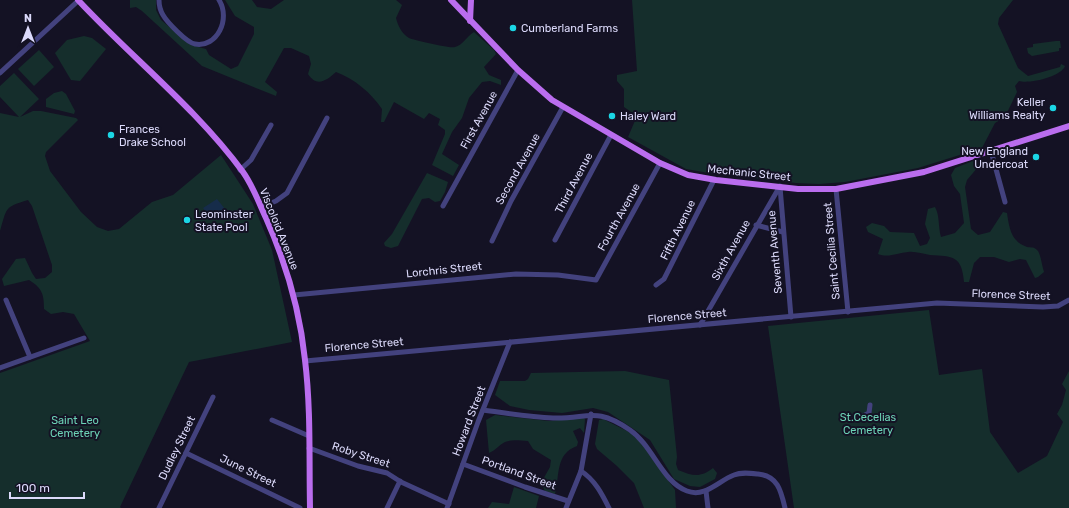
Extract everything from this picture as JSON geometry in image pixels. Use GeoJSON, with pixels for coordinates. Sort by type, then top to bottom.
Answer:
{"type":"FeatureCollection","features":[{"type":"Feature","properties":{"kind":"main road","name":"Viscoloid Avenue"},"geometry":{"type":"LineString","coordinates":[[78,0],[216,138],[251,185],[276,242],[294,295],[305,361],[309,436],[310,508]]}},
{"type":"Feature","properties":{"kind":"main road","name":"Mechanic Street"},"geometry":{"type":"LineString","coordinates":[[451,0],[518,70],[542,92],[563,107],[660,163],[688,175],[714,180],[798,189],[836,189],[924,172],[1069,126]]}},
{"type":"Feature","properties":{"kind":"main road"},"geometry":{"type":"LineString","coordinates":[[470,21],[471,0]]}},
{"type":"Feature","properties":{"kind":"street"},"geometry":{"type":"LineString","coordinates":[[0,73],[78,0]]}},
{"type":"Feature","properties":{"kind":"street"},"geometry":{"type":"LineString","coordinates":[[159,0],[160,9],[170,24],[189,42],[199,44],[214,37],[224,24],[224,10],[219,0]]}},
{"type":"Feature","properties":{"kind":"street","name":"First Avenue"},"geometry":{"type":"LineString","coordinates":[[443,206],[518,70]]}},
{"type":"Feature","properties":{"kind":"street","name":"Second Avenue"},"geometry":{"type":"LineString","coordinates":[[492,241],[511,201],[563,107]]}},
{"type":"Feature","properties":{"kind":"street"},"geometry":{"type":"LineString","coordinates":[[261,207],[276,201],[288,192],[328,118]]}},
{"type":"Feature","properties":{"kind":"street"},"geometry":{"type":"LineString","coordinates":[[240,170],[251,160],[271,125]]}},
{"type":"Feature","properties":{"kind":"street","name":"Third Avenue"},"geometry":{"type":"LineString","coordinates":[[555,240],[611,135]]}},
{"type":"Feature","properties":{"kind":"street"},"geometry":{"type":"LineString","coordinates":[[991,151],[1005,202]]}},
{"type":"Feature","properties":{"kind":"street","name":"Fourth Avenue"},"geometry":{"type":"LineString","coordinates":[[596,280],[660,163]]}},
{"type":"Feature","properties":{"kind":"street","name":"Fifth Avenue"},"geometry":{"type":"LineString","coordinates":[[656,285],[664,279],[714,180]]}},
{"type":"Feature","properties":{"kind":"street","name":"Sixth Avenue"},"geometry":{"type":"LineString","coordinates":[[700,325],[756,225],[780,186]]}},
{"type":"Feature","properties":{"kind":"street","name":"Seventh Avenue"},"geometry":{"type":"LineString","coordinates":[[780,186],[791,317]]}},
{"type":"Feature","properties":{"kind":"street","name":"Saint Cecilia Street"},"geometry":{"type":"LineString","coordinates":[[836,189],[848,312]]}},
{"type":"Feature","properties":{"kind":"street"},"geometry":{"type":"LineString","coordinates":[[756,225],[783,232]]}},
{"type":"Feature","properties":{"kind":"street","name":"Lorchris Street"},"geometry":{"type":"LineString","coordinates":[[294,295],[516,274],[558,275],[596,280]]}},
{"type":"Feature","properties":{"kind":"street"},"geometry":{"type":"LineString","coordinates":[[6,300],[30,357]]}},
{"type":"Feature","properties":{"kind":"street","name":"Florence Street"},"geometry":{"type":"LineString","coordinates":[[305,361],[942,303],[1049,307],[1061,305],[1069,300]]}},
{"type":"Feature","properties":{"kind":"street"},"geometry":{"type":"LineString","coordinates":[[0,368],[84,338]]}},
{"type":"Feature","properties":{"kind":"street","name":"Howard Street"},"geometry":{"type":"LineString","coordinates":[[448,506],[483,410],[510,342]]}},
{"type":"Feature","properties":{"kind":"street","name":"Dudley Street"},"geometry":{"type":"LineString","coordinates":[[158,508],[214,397]]}},
{"type":"Feature","properties":{"kind":"street"},"geometry":{"type":"LineString","coordinates":[[863,416],[869,413],[870,405]]}},
{"type":"Feature","properties":{"kind":"street"},"geometry":{"type":"LineString","coordinates":[[483,410],[555,418],[592,414],[609,418],[639,437],[676,486],[696,493],[706,491],[739,474],[762,474],[772,478],[777,483],[785,508]]}},
{"type":"Feature","properties":{"kind":"street"},"geometry":{"type":"LineString","coordinates":[[566,508],[581,471],[592,414]]}},
{"type":"Feature","properties":{"kind":"street"},"geometry":{"type":"LineString","coordinates":[[272,420],[309,436]]}},
{"type":"Feature","properties":{"kind":"street","name":"Roby Street"},"geometry":{"type":"LineString","coordinates":[[309,448],[358,466],[387,473],[448,506]]}},
{"type":"Feature","properties":{"kind":"street","name":"June Street"},"geometry":{"type":"LineString","coordinates":[[186,453],[300,508]]}},
{"type":"Feature","properties":{"kind":"street","name":"Portland Street"},"geometry":{"type":"LineString","coordinates":[[463,464],[524,487],[568,501]]}},
{"type":"Feature","properties":{"kind":"street"},"geometry":{"type":"LineString","coordinates":[[581,471],[598,487],[609,508]]}},
{"type":"Feature","properties":{"kind":"street"},"geometry":{"type":"LineString","coordinates":[[386,508],[400,481]]}},
{"type":"Feature","properties":{"kind":"street"},"geometry":{"type":"LineString","coordinates":[[706,491],[708,508]]}},
{"type":"Feature","properties":{"kind":"green space"},"geometry":{"type":"Polygon","coordinates":[[[130,0],[156,0],[156,10],[161,20],[191,45],[206,49],[209,55],[231,69],[238,66],[254,34],[254,27],[235,16],[225,0],[252,0],[257,7],[271,9],[284,0],[396,0],[402,5],[396,18],[399,27],[409,38],[440,46],[455,47],[474,32],[494,50],[496,54],[484,67],[489,75],[501,80],[501,85],[490,81],[482,82],[469,98],[462,118],[452,132],[442,154],[459,165],[453,176],[432,165],[445,134],[445,130],[438,125],[440,119],[429,113],[424,119],[394,102],[384,122],[381,122],[382,109],[373,97],[362,87],[350,78],[336,72],[326,80],[318,82],[315,81],[308,74],[311,64],[309,56],[291,48],[284,48],[265,82],[277,92],[276,96],[202,66],[142,11],[136,7],[130,8],[130,0]]]}},
{"type":"Feature","properties":{"kind":"green space"},"geometry":{"type":"Polygon","coordinates":[[[632,0],[1013,0],[999,18],[998,24],[1018,68],[1028,76],[1060,67],[1061,64],[1065,66],[1058,73],[1044,79],[1024,82],[1019,81],[1015,86],[1017,92],[1005,117],[995,123],[982,148],[918,168],[845,182],[819,184],[796,183],[709,173],[686,169],[628,137],[637,116],[624,107],[624,89],[617,81],[617,75],[637,71],[632,0]]]}},
{"type":"Feature","properties":{"kind":"green space"},"geometry":{"type":"Polygon","coordinates":[[[84,36],[92,38],[106,49],[80,81],[71,80],[55,53],[67,40],[84,36]]]}},
{"type":"Feature","properties":{"kind":"green space"},"geometry":{"type":"Polygon","coordinates":[[[1060,41],[1061,48],[1059,48],[1059,51],[1032,56],[1028,53],[1027,48],[1033,47],[1033,44],[1060,41]]]}},
{"type":"Feature","properties":{"kind":"green space"},"geometry":{"type":"Polygon","coordinates":[[[39,50],[54,67],[34,86],[18,69],[39,50]]]}},
{"type":"Feature","properties":{"kind":"green space","name":"Saint Leo Cemetery"},"geometry":{"type":"Polygon","coordinates":[[[14,73],[39,99],[20,117],[33,111],[41,111],[76,118],[78,120],[46,152],[45,156],[50,171],[81,212],[97,227],[108,231],[119,229],[152,202],[173,195],[221,155],[253,204],[272,250],[292,342],[189,362],[120,507],[121,508],[0,508],[0,373],[90,341],[74,314],[63,312],[51,314],[44,309],[43,295],[37,286],[29,280],[4,286],[2,279],[16,259],[25,258],[36,279],[45,278],[52,272],[52,265],[32,206],[28,200],[10,207],[4,217],[0,231],[0,113],[19,117],[0,97],[0,86],[14,73]]]}},
{"type":"Feature","properties":{"kind":"green space"},"geometry":{"type":"Polygon","coordinates":[[[62,91],[66,94],[75,111],[74,114],[46,107],[46,99],[54,93],[62,91]]]}},
{"type":"Feature","properties":{"kind":"green space"},"geometry":{"type":"Polygon","coordinates":[[[973,161],[977,161],[978,167],[967,180],[965,187],[971,229],[978,235],[990,232],[1003,212],[1007,213],[1010,229],[1017,242],[1027,247],[1035,248],[1039,253],[1044,272],[1038,277],[1035,278],[1026,260],[1020,259],[1009,262],[994,257],[980,257],[974,263],[969,282],[964,282],[961,267],[955,259],[950,257],[913,252],[889,255],[878,254],[883,239],[868,232],[866,227],[872,223],[884,226],[890,232],[914,233],[920,246],[927,244],[930,238],[925,224],[928,209],[935,207],[938,214],[941,237],[955,233],[964,223],[960,194],[954,186],[951,175],[955,168],[973,161]]]}},
{"type":"Feature","properties":{"kind":"green space"},"geometry":{"type":"Polygon","coordinates":[[[427,173],[448,182],[440,201],[435,202],[429,198],[422,199],[398,246],[391,248],[385,246],[384,243],[392,234],[427,173]]]}},
{"type":"Feature","properties":{"kind":"green space","name":"St.Cecelias Cemetery"},"geometry":{"type":"Polygon","coordinates":[[[929,310],[939,375],[982,369],[990,432],[1018,473],[1047,456],[1063,422],[1057,414],[1062,405],[1066,390],[1062,384],[1069,371],[1069,508],[794,508],[768,326],[929,310]]]}},
{"type":"Feature","properties":{"kind":"green space"},"geometry":{"type":"Polygon","coordinates":[[[625,371],[669,380],[677,457],[676,464],[678,470],[692,475],[700,475],[713,468],[717,473],[715,479],[700,487],[690,486],[674,479],[650,440],[608,412],[593,408],[562,413],[529,410],[510,406],[495,395],[500,381],[525,381],[531,373],[625,371]]]}},
{"type":"Feature","properties":{"kind":"green space"},"geometry":{"type":"Polygon","coordinates":[[[495,415],[549,421],[583,417],[585,419],[584,433],[580,428],[573,431],[578,442],[577,446],[565,454],[562,460],[555,494],[545,491],[541,483],[550,467],[551,460],[533,449],[528,441],[508,441],[489,453],[486,420],[495,415]]]}},
{"type":"Feature","properties":{"kind":"green space"},"geometry":{"type":"Polygon","coordinates":[[[603,419],[631,433],[640,441],[675,490],[676,508],[644,508],[634,483],[597,449],[595,444],[599,420],[603,419]]]}},
{"type":"Feature","properties":{"kind":"green space"},"geometry":{"type":"Polygon","coordinates":[[[514,487],[539,496],[536,508],[488,508],[492,502],[509,504],[514,487]]]}},
{"type":"Feature","properties":{"kind":"water"},"geometry":{"type":"Polygon","coordinates":[[[217,199],[229,214],[222,219],[216,212],[210,217],[203,208],[217,199]]]}},
{"type":"Feature","properties":{"kind":"place","name":"Cumberland Farms"},"geometry":{"type":"Point","coordinates":[513,28]}},
{"type":"Feature","properties":{"kind":"place","name":"Keller Williams Realty"},"geometry":{"type":"Point","coordinates":[1053,108]}},
{"type":"Feature","properties":{"kind":"place","name":"Haley Ward"},"geometry":{"type":"Point","coordinates":[612,116]}},
{"type":"Feature","properties":{"kind":"place","name":"Frances Drake School"},"geometry":{"type":"Point","coordinates":[111,135]}},
{"type":"Feature","properties":{"kind":"place","name":"New England Undercoat"},"geometry":{"type":"Point","coordinates":[1036,157]}},
{"type":"Feature","properties":{"kind":"place","name":"Leominster State Pool"},"geometry":{"type":"Point","coordinates":[187,220]}}]}
